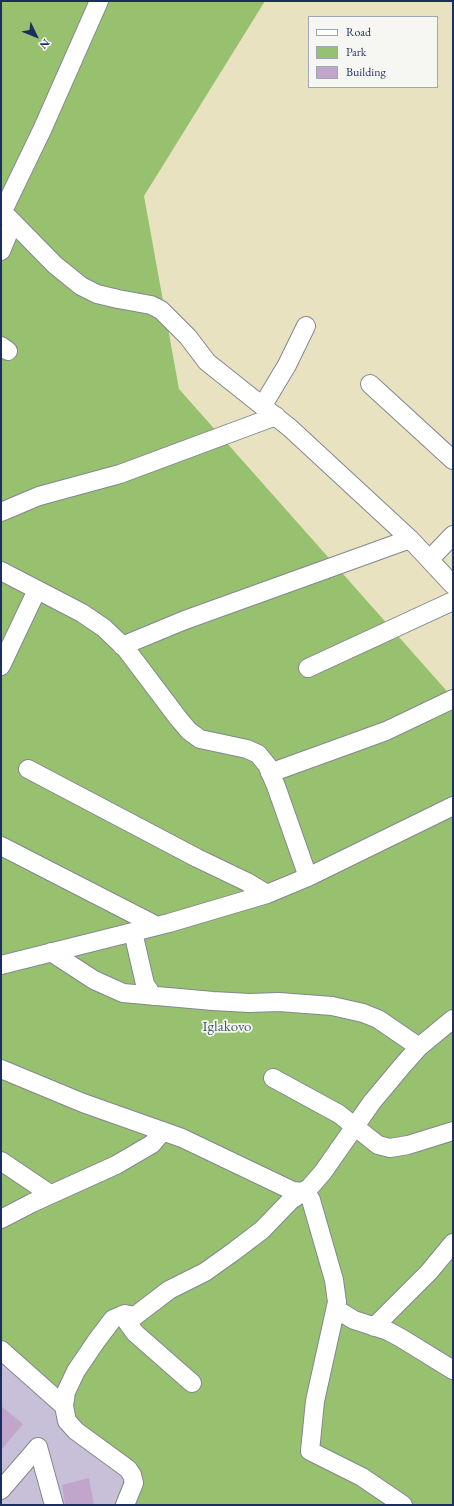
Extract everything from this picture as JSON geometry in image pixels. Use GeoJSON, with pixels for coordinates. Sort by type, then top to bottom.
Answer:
{"type":"FeatureCollection","features":[{"type":"Feature","properties":{"kind":"street"},"geometry":{"type":"LineString","coordinates":[[1,251],[6,216],[99,1]]}},
{"type":"Feature","properties":{"kind":"street"},"geometry":{"type":"LineString","coordinates":[[6,216],[55,265],[81,286],[111,297],[151,305],[161,310],[188,337],[207,362],[269,411],[410,539],[453,585]]}},
{"type":"Feature","properties":{"kind":"street"},"geometry":{"type":"LineString","coordinates":[[1,512],[40,496],[120,474],[269,411],[306,326]]}},
{"type":"Feature","properties":{"kind":"street"},"geometry":{"type":"LineString","coordinates":[[370,384],[453,460]]}},
{"type":"Feature","properties":{"kind":"street"},"geometry":{"type":"LineString","coordinates":[[430,560],[453,535]]}},
{"type":"Feature","properties":{"kind":"street"},"geometry":{"type":"LineString","coordinates":[[122,646],[185,620],[410,539]]}},
{"type":"Feature","properties":{"kind":"street"},"geometry":{"type":"LineString","coordinates":[[1,571],[82,613],[104,628],[122,646],[189,731],[200,739],[247,749],[258,754],[270,773],[308,877]]}},
{"type":"Feature","properties":{"kind":"street"},"geometry":{"type":"LineString","coordinates":[[1,666],[37,590]]}},
{"type":"Feature","properties":{"kind":"street"},"geometry":{"type":"LineString","coordinates":[[308,668],[453,601]]}},
{"type":"Feature","properties":{"kind":"street"},"geometry":{"type":"LineString","coordinates":[[270,773],[386,731],[453,699]]}},
{"type":"Feature","properties":{"kind":"street"},"geometry":{"type":"LineString","coordinates":[[28,769],[197,858],[247,882],[267,894]]}},
{"type":"Feature","properties":{"kind":"street"},"geometry":{"type":"LineString","coordinates":[[1,965],[158,926],[267,894],[308,877],[453,806]]}},
{"type":"Feature","properties":{"kind":"street"},"geometry":{"type":"LineString","coordinates":[[1,846],[158,926]]}},
{"type":"Feature","properties":{"kind":"street"},"geometry":{"type":"LineString","coordinates":[[133,932],[145,984],[152,996]]}},
{"type":"Feature","properties":{"kind":"street"},"geometry":{"type":"LineString","coordinates":[[51,952],[106,987],[123,993],[249,1003],[279,1002],[332,1006],[363,1013],[378,1019],[419,1047]]}},
{"type":"Feature","properties":{"kind":"street"},"geometry":{"type":"LineString","coordinates":[[125,1505],[134,1483],[132,1474],[128,1469],[76,1431],[67,1421],[64,1406],[66,1392],[76,1370],[106,1326],[113,1319],[122,1315],[135,1316],[169,1290],[204,1272],[253,1238],[290,1201],[305,1192],[323,1172],[372,1102],[419,1047],[453,1019]]}},
{"type":"Feature","properties":{"kind":"street"},"geometry":{"type":"LineString","coordinates":[[1,1069],[83,1103],[164,1131],[196,1144],[293,1190],[305,1192],[311,1200],[334,1280],[337,1302],[315,1401],[310,1451],[362,1477],[403,1505]]}},
{"type":"Feature","properties":{"kind":"street"},"geometry":{"type":"LineString","coordinates":[[273,1078],[320,1103],[355,1126],[378,1145],[390,1148],[408,1145],[453,1131]]}},
{"type":"Feature","properties":{"kind":"street"},"geometry":{"type":"LineString","coordinates":[[1,1219],[50,1194],[116,1165],[152,1144],[164,1131]]}},
{"type":"Feature","properties":{"kind":"street"},"geometry":{"type":"LineString","coordinates":[[1,1161],[50,1194]]}},
{"type":"Feature","properties":{"kind":"street"},"geometry":{"type":"LineString","coordinates":[[374,1327],[429,1272],[453,1243]]}},
{"type":"Feature","properties":{"kind":"street"},"geometry":{"type":"LineString","coordinates":[[336,1309],[354,1320],[401,1338],[453,1370]]}},
{"type":"Feature","properties":{"kind":"street"},"geometry":{"type":"LineString","coordinates":[[122,1315],[135,1333],[192,1383]]}},
{"type":"Feature","properties":{"kind":"street"},"geometry":{"type":"LineString","coordinates":[[1,1350],[64,1406]]}},
{"type":"Feature","properties":{"kind":"street"},"geometry":{"type":"LineString","coordinates":[[1,1490],[38,1447],[54,1505]]}},
{"type":"Feature","properties":{"kind":"shaded area"},"geometry":{"type":"Polygon","coordinates":[[[1,1357],[127,1475],[114,1505],[1,1505],[1,1357]]]}},
{"type":"Feature","properties":{"kind":"green space","name":"Iglakovo"},"geometry":{"type":"Polygon","coordinates":[[[1,1],[265,1],[144,196],[179,389],[453,698],[453,1505],[114,1505],[126,1475],[57,1423],[57,1403],[1,1357],[1,1]]]}},
{"type":"Feature","properties":{"kind":"building"},"geometry":{"type":"Polygon","coordinates":[[[1,1406],[23,1424],[1,1450],[1,1406]]]}},
{"type":"Feature","properties":{"kind":"building"},"geometry":{"type":"Polygon","coordinates":[[[89,1478],[94,1505],[65,1505],[62,1485],[89,1478]]]}}]}
